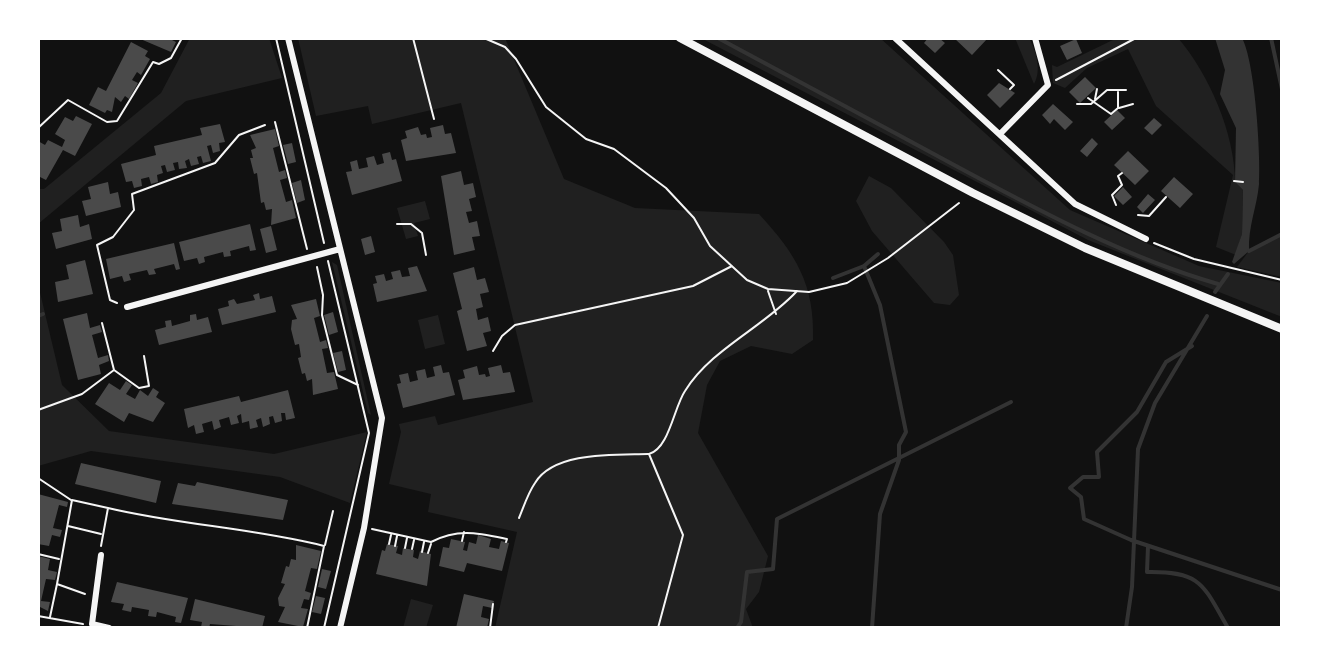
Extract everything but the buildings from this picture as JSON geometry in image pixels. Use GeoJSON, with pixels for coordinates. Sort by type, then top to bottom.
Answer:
{"type":"FeatureCollection","features":[{"type":"Feature","properties":{"kind":"main road"},"geometry":{"type":"LineString","coordinates":[[680,38],[973,193],[1071,241],[1282,329]]}},
{"type":"Feature","properties":{"kind":"street"},"geometry":{"type":"LineString","coordinates":[[288,38],[382,418],[364,528],[340,628]]}},
{"type":"Feature","properties":{"kind":"street"},"geometry":{"type":"LineString","coordinates":[[895,38],[1075,204],[1146,239]]}},
{"type":"Feature","properties":{"kind":"street"},"geometry":{"type":"LineString","coordinates":[[1000,134],[1048,85],[1035,38]]}},
{"type":"Feature","properties":{"kind":"street"},"geometry":{"type":"LineString","coordinates":[[127,307],[340,249]]}},
{"type":"Feature","properties":{"kind":"street"},"geometry":{"type":"LineString","coordinates":[[101,555],[92,624],[109,628]]}},
{"type":"Feature","properties":{"kind":"path"},"geometry":{"type":"LineString","coordinates":[[38,128],[68,100],[107,122],[117,121],[153,62],[159,64],[171,58],[182,38]]}},
{"type":"Feature","properties":{"kind":"path"},"geometry":{"type":"LineString","coordinates":[[276,38],[369,433],[324,628]]}},
{"type":"Feature","properties":{"kind":"path"},"geometry":{"type":"LineString","coordinates":[[413,38],[434,119]]}},
{"type":"Feature","properties":{"kind":"path"},"geometry":{"type":"LineString","coordinates":[[484,38],[505,47],[516,59],[546,107],[586,139],[614,149],[666,188],[694,218],[710,246],[747,280],[768,289],[797,291],[847,283],[888,258],[957,204]]}},
{"type":"Feature","properties":{"kind":"path"},"geometry":{"type":"LineString","coordinates":[[1048,85],[1092,58],[1136,38]]}},
{"type":"Feature","properties":{"kind":"path"},"geometry":{"type":"LineString","coordinates":[[998,70],[1014,85],[1010,89]]}},
{"type":"Feature","properties":{"kind":"path"},"geometry":{"type":"LineString","coordinates":[[1093,102],[1097,89]]}},
{"type":"Feature","properties":{"kind":"path"},"geometry":{"type":"LineString","coordinates":[[1077,104],[1093,102],[1107,90],[1126,90]]}},
{"type":"Feature","properties":{"kind":"path"},"geometry":{"type":"LineString","coordinates":[[1118,92],[1118,108]]}},
{"type":"Feature","properties":{"kind":"path"},"geometry":{"type":"LineString","coordinates":[[1088,98],[1111,114],[1118,108],[1133,104]]}},
{"type":"Feature","properties":{"kind":"path"},"geometry":{"type":"LineString","coordinates":[[275,122],[323,295],[322,315],[337,375],[359,385]]}},
{"type":"Feature","properties":{"kind":"path"},"geometry":{"type":"LineString","coordinates":[[127,307],[110,300],[97,245],[113,237],[134,210],[132,194],[215,163],[239,135],[265,125]]}},
{"type":"Feature","properties":{"kind":"path"},"geometry":{"type":"LineString","coordinates":[[1116,205],[1112,195],[1122,185],[1118,176],[1122,173]]}},
{"type":"Feature","properties":{"kind":"path"},"geometry":{"type":"LineString","coordinates":[[1234,181],[1243,182]]}},
{"type":"Feature","properties":{"kind":"path"},"geometry":{"type":"LineString","coordinates":[[1138,215],[1149,216],[1166,197]]}},
{"type":"Feature","properties":{"kind":"path"},"geometry":{"type":"LineString","coordinates":[[397,224],[411,224],[422,233],[426,255]]}},
{"type":"Feature","properties":{"kind":"path"},"geometry":{"type":"LineString","coordinates":[[1146,239],[1194,259],[1282,280]]}},
{"type":"Feature","properties":{"kind":"path"},"geometry":{"type":"LineString","coordinates":[[493,351],[502,336],[515,325],[693,286],[734,266]]}},
{"type":"Feature","properties":{"kind":"path"},"geometry":{"type":"LineString","coordinates":[[768,289],[776,314]]}},
{"type":"Feature","properties":{"kind":"path"},"geometry":{"type":"LineString","coordinates":[[519,518],[536,480],[561,463],[611,455],[655,453],[667,435],[684,392],[696,376],[776,314],[797,291]]}},
{"type":"Feature","properties":{"kind":"path"},"geometry":{"type":"LineString","coordinates":[[102,323],[114,370],[139,388],[149,386],[144,356]]}},
{"type":"Feature","properties":{"kind":"path"},"geometry":{"type":"LineString","coordinates":[[38,410],[82,394],[114,370]]}},
{"type":"Feature","properties":{"kind":"path"},"geometry":{"type":"LineString","coordinates":[[649,454],[683,535],[658,628]]}},
{"type":"Feature","properties":{"kind":"path"},"geometry":{"type":"LineString","coordinates":[[38,478],[72,500],[166,522],[287,537],[324,546]]}},
{"type":"Feature","properties":{"kind":"path"},"geometry":{"type":"LineString","coordinates":[[50,618],[72,500]]}},
{"type":"Feature","properties":{"kind":"path"},"geometry":{"type":"LineString","coordinates":[[101,555],[108,508]]}},
{"type":"Feature","properties":{"kind":"path"},"geometry":{"type":"LineString","coordinates":[[307,628],[333,511]]}},
{"type":"Feature","properties":{"kind":"path"},"geometry":{"type":"LineString","coordinates":[[66,526],[102,534]]}},
{"type":"Feature","properties":{"kind":"path"},"geometry":{"type":"LineString","coordinates":[[364,528],[431,542],[464,531],[507,539],[506,542]]}},
{"type":"Feature","properties":{"kind":"path"},"geometry":{"type":"LineString","coordinates":[[462,541],[464,531]]}},
{"type":"Feature","properties":{"kind":"path"},"geometry":{"type":"LineString","coordinates":[[453,539],[455,532]]}},
{"type":"Feature","properties":{"kind":"path"},"geometry":{"type":"LineString","coordinates":[[389,544],[392,534]]}},
{"type":"Feature","properties":{"kind":"path"},"geometry":{"type":"LineString","coordinates":[[395,546],[397,535]]}},
{"type":"Feature","properties":{"kind":"path"},"geometry":{"type":"LineString","coordinates":[[405,548],[408,537]]}},
{"type":"Feature","properties":{"kind":"path"},"geometry":{"type":"LineString","coordinates":[[412,549],[414,539]]}},
{"type":"Feature","properties":{"kind":"path"},"geometry":{"type":"LineString","coordinates":[[422,552],[425,541]]}},
{"type":"Feature","properties":{"kind":"path"},"geometry":{"type":"LineString","coordinates":[[428,553],[431,542]]}},
{"type":"Feature","properties":{"kind":"path"},"geometry":{"type":"LineString","coordinates":[[38,554],[59,559]]}},
{"type":"Feature","properties":{"kind":"path"},"geometry":{"type":"LineString","coordinates":[[57,584],[95,597]]}},
{"type":"Feature","properties":{"kind":"path"},"geometry":{"type":"LineString","coordinates":[[490,628],[493,604]]}},
{"type":"Feature","properties":{"kind":"path"},"geometry":{"type":"LineString","coordinates":[[38,616],[92,624]]}},
{"type":"Feature","properties":{"kind":"path"},"geometry":{"type":"LineString","coordinates":[[64,628],[65,622]]}},
{"type":"Feature","properties":{"kind":"shaded area"},"geometry":{"type":"Polygon","coordinates":[[[190,38],[269,38],[282,78],[186,101],[38,224],[38,189],[44,189],[161,93],[190,38]]]}},
{"type":"Feature","properties":{"kind":"shaded area"},"geometry":{"type":"Polygon","coordinates":[[[298,38],[505,38],[564,179],[635,208],[759,214],[783,243],[807,287],[813,340],[792,354],[751,346],[720,361],[707,385],[698,433],[768,556],[759,592],[746,609],[753,628],[495,628],[517,532],[428,512],[431,494],[389,484],[401,432],[399,424],[435,416],[438,425],[533,402],[461,103],[372,124],[368,106],[316,116],[298,38]]]}},
{"type":"Feature","properties":{"kind":"shaded area"},"geometry":{"type":"Polygon","coordinates":[[[701,38],[880,38],[1070,210],[1199,266],[1282,283],[1282,317],[1088,240],[701,38]]]}},
{"type":"Feature","properties":{"kind":"shaded area"},"geometry":{"type":"Polygon","coordinates":[[[1015,38],[1029,38],[1034,49],[1038,67],[1034,84],[1015,38]]]}},
{"type":"Feature","properties":{"kind":"shaded area"},"geometry":{"type":"Polygon","coordinates":[[[1117,38],[1178,38],[1210,87],[1230,144],[1235,182],[1243,190],[1242,234],[1236,255],[1216,247],[1233,175],[1156,106],[1128,49],[1087,68],[1065,88],[1053,83],[1052,65],[1057,67],[1117,38]]]}},
{"type":"Feature","properties":{"kind":"shaded area"},"geometry":{"type":"Polygon","coordinates":[[[1215,38],[1242,38],[1247,50],[1256,109],[1258,192],[1249,251],[1234,264],[1232,262],[1242,234],[1243,190],[1235,182],[1236,128],[1220,94],[1225,70],[1215,38]]]}},
{"type":"Feature","properties":{"kind":"shaded area"},"geometry":{"type":"Polygon","coordinates":[[[869,176],[891,188],[953,255],[959,295],[950,305],[934,303],[872,231],[856,201],[869,176]]]}},
{"type":"Feature","properties":{"kind":"shaded area"},"geometry":{"type":"Polygon","coordinates":[[[425,201],[430,219],[414,223],[418,236],[406,239],[397,208],[425,201]]]}},
{"type":"Feature","properties":{"kind":"shaded area"},"geometry":{"type":"Polygon","coordinates":[[[1282,234],[1282,277],[1237,267],[1249,251],[1282,234]]]}},
{"type":"Feature","properties":{"kind":"shaded area"},"geometry":{"type":"Polygon","coordinates":[[[332,262],[337,265],[371,415],[368,413],[332,262]]]}},
{"type":"Feature","properties":{"kind":"shaded area"},"geometry":{"type":"Polygon","coordinates":[[[38,284],[62,385],[109,431],[274,454],[367,432],[350,503],[280,477],[91,451],[38,466],[38,284]]]}},
{"type":"Feature","properties":{"kind":"shaded area"},"geometry":{"type":"Polygon","coordinates":[[[438,315],[445,344],[425,349],[418,320],[438,315]]]}},
{"type":"Feature","properties":{"kind":"shaded area"},"geometry":{"type":"Polygon","coordinates":[[[411,599],[433,605],[426,628],[403,628],[411,599]]]}},
{"type":"Feature","properties":{"kind":"waterway"},"geometry":{"type":"LineString","coordinates":[[718,38],[1052,216],[1150,261],[1218,284]]}},
{"type":"Feature","properties":{"kind":"waterway"},"geometry":{"type":"LineString","coordinates":[[1271,38],[1282,89]]}},
{"type":"Feature","properties":{"kind":"waterway"},"geometry":{"type":"LineString","coordinates":[[1249,251],[1282,234]]}},
{"type":"Feature","properties":{"kind":"waterway"},"geometry":{"type":"LineString","coordinates":[[833,278],[864,266],[878,254]]}},
{"type":"Feature","properties":{"kind":"waterway"},"geometry":{"type":"LineString","coordinates":[[864,266],[880,305],[906,432],[899,445],[899,460],[880,514],[872,628]]}},
{"type":"Feature","properties":{"kind":"waterway"},"geometry":{"type":"LineString","coordinates":[[1215,292],[1228,274]]}},
{"type":"Feature","properties":{"kind":"waterway"},"geometry":{"type":"LineString","coordinates":[[38,316],[43,314]]}},
{"type":"Feature","properties":{"kind":"waterway"},"geometry":{"type":"LineString","coordinates":[[1126,628],[1132,587],[1138,449],[1155,403],[1207,316]]}},
{"type":"Feature","properties":{"kind":"waterway"},"geometry":{"type":"LineString","coordinates":[[1192,346],[1166,362],[1137,412],[1097,452],[1099,477],[1083,477],[1070,488],[1081,497],[1084,519],[1131,540],[1282,590]]}},
{"type":"Feature","properties":{"kind":"waterway"},"geometry":{"type":"LineString","coordinates":[[737,628],[741,622],[747,572],[773,569],[777,519],[1011,402]]}},
{"type":"Feature","properties":{"kind":"waterway"},"geometry":{"type":"LineString","coordinates":[[1148,546],[1147,572],[1179,574],[1199,584],[1228,628]]}}]}
